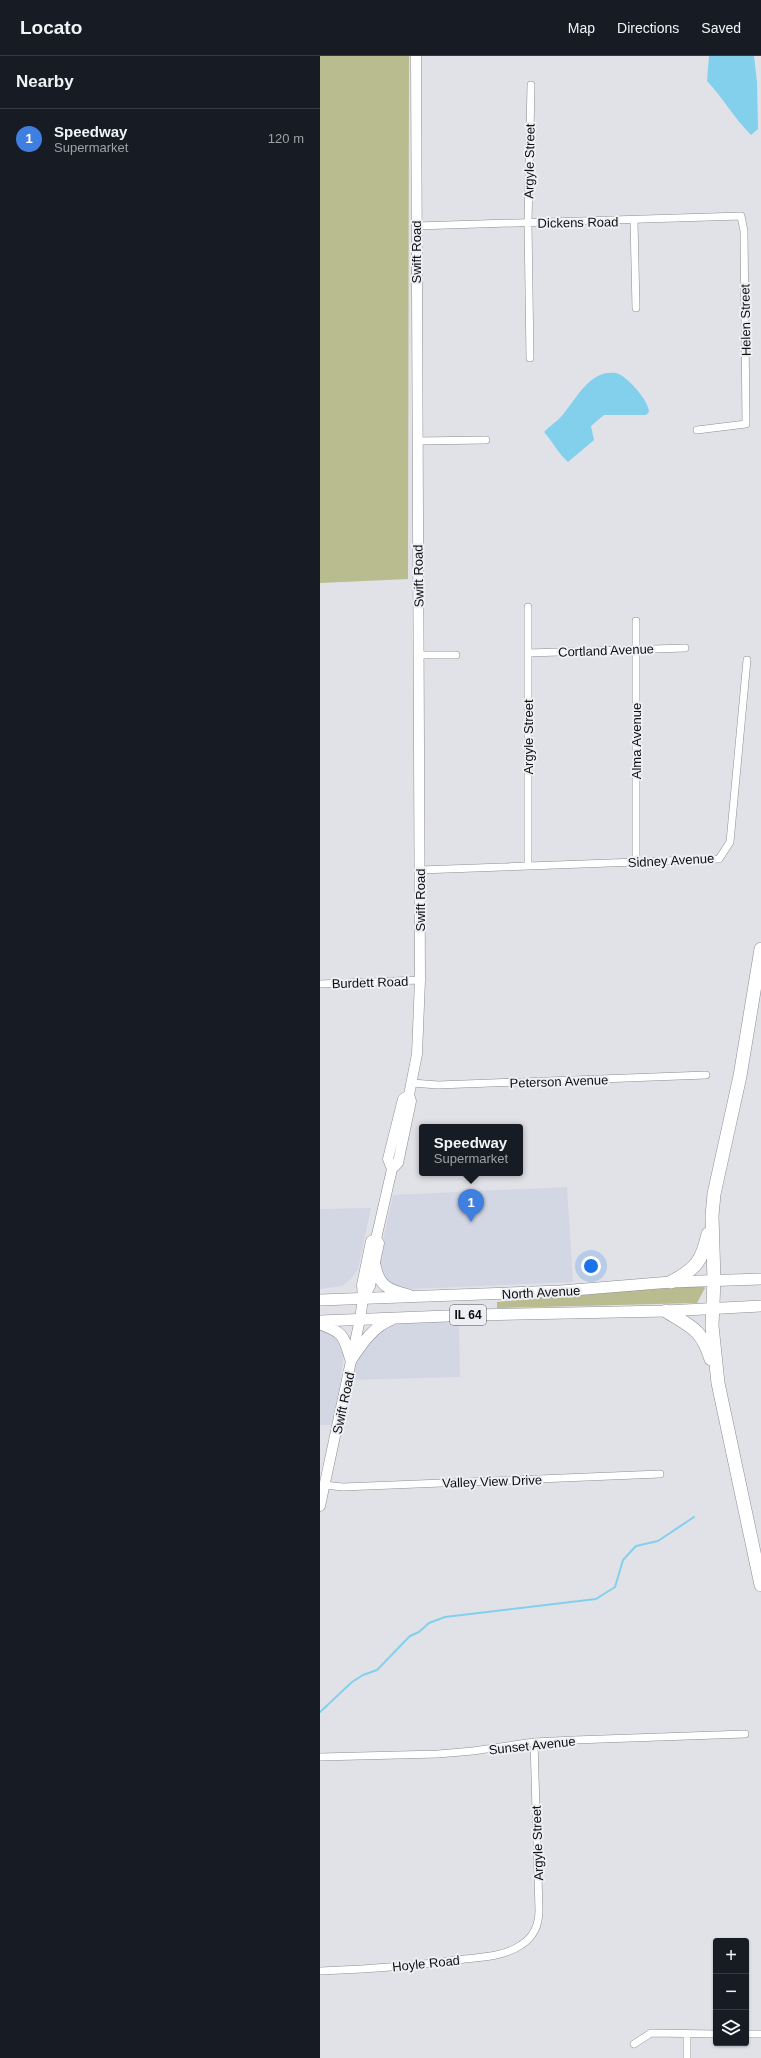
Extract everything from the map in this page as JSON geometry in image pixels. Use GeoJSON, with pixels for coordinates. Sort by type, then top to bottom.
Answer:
{"type":"FeatureCollection","features":[{"type":"Feature","properties":{"kind":"highway"},"geometry":{"type":"LineString","coordinates":[[761,949],[752,1008],[714,1194],[712,1216],[714,1280],[714,1308],[712,1326],[718,1383],[761,1585]]}},
{"type":"Feature","properties":{"kind":"highway"},"geometry":{"type":"LineString","coordinates":[[671,1282],[688,1274],[695,1267],[705,1247],[712,1216]]}},
{"type":"Feature","properties":{"kind":"highway"},"geometry":{"type":"LineString","coordinates":[[666,1311],[702,1335],[718,1383]]}},
{"type":"Feature","properties":{"kind":"main road"},"geometry":{"type":"LineString","coordinates":[[375,1264],[379,1280],[386,1287],[407,1294],[433,1297]]}},
{"type":"Feature","properties":{"kind":"main road","name":"North Avenue"},"geometry":{"type":"LineString","coordinates":[[320,1300],[363,1300],[561,1291],[671,1282],[757,1279]]}},
{"type":"Feature","properties":{"kind":"main road","name":"North Avenue"},"geometry":{"type":"LineString","coordinates":[[320,1321],[666,1311],[758,1306]]}},
{"type":"Feature","properties":{"kind":"main road"},"geometry":{"type":"LineString","coordinates":[[351,1360],[359,1348],[377,1328],[389,1320],[399,1318]]}},
{"type":"Feature","properties":{"kind":"main road"},"geometry":{"type":"LineString","coordinates":[[320,1324],[336,1330],[341,1334],[351,1360]]}},
{"type":"Feature","properties":{"kind":"street","name":"Swift Road"},"geometry":{"type":"LineString","coordinates":[[363,1300],[370,1286],[375,1264],[379,1243],[376,1239],[392,1169],[398,1163],[411,1101],[409,1095],[417,1054],[420,980],[420,870],[416,441],[416,56]]}},
{"type":"Feature","properties":{"kind":"street","name":"Argyle Street"},"geometry":{"type":"LineString","coordinates":[[530,358],[528,223],[531,85]]}},
{"type":"Feature","properties":{"kind":"street","name":"Dickens Road"},"geometry":{"type":"LineString","coordinates":[[416,226],[634,221],[741,216]]}},
{"type":"Feature","properties":{"kind":"street","name":"Helen Street"},"geometry":{"type":"LineString","coordinates":[[697,430],[746,424],[744,231],[741,216]]}},
{"type":"Feature","properties":{"kind":"street"},"geometry":{"type":"LineString","coordinates":[[634,221],[636,308]]}},
{"type":"Feature","properties":{"kind":"street"},"geometry":{"type":"LineString","coordinates":[[416,441],[486,440]]}},
{"type":"Feature","properties":{"kind":"street","name":"Argyle Street"},"geometry":{"type":"LineString","coordinates":[[528,607],[528,866]]}},
{"type":"Feature","properties":{"kind":"street","name":"Alma Avenue"},"geometry":{"type":"LineString","coordinates":[[636,621],[636,862]]}},
{"type":"Feature","properties":{"kind":"street","name":"Cortland Avenue"},"geometry":{"type":"LineString","coordinates":[[528,653],[684,648]]}},
{"type":"Feature","properties":{"kind":"street"},"geometry":{"type":"LineString","coordinates":[[419,655],[456,655]]}},
{"type":"Feature","properties":{"kind":"street","name":"Sidney Avenue"},"geometry":{"type":"LineString","coordinates":[[420,870],[719,859],[727,850],[730,842],[747,660]]}},
{"type":"Feature","properties":{"kind":"street","name":"Burdett Road"},"geometry":{"type":"LineString","coordinates":[[320,984],[420,980]]}},
{"type":"Feature","properties":{"kind":"street","name":"Peterson Avenue"},"geometry":{"type":"LineString","coordinates":[[412,1083],[438,1085],[706,1076]]}},
{"type":"Feature","properties":{"kind":"street","name":"Swift Road"},"geometry":{"type":"LineString","coordinates":[[320,1506],[360,1319],[363,1300],[362,1284],[371,1241],[376,1239]]}},
{"type":"Feature","properties":{"kind":"street","name":"Valley View Drive"},"geometry":{"type":"LineString","coordinates":[[324,1485],[343,1487],[660,1474]]}},
{"type":"Feature","properties":{"kind":"street","name":"Sunset Avenue"},"geometry":{"type":"LineString","coordinates":[[320,1757],[445,1754],[473,1752],[534,1742],[745,1734]]}},
{"type":"Feature","properties":{"kind":"street","name":"Argyle Street"},"geometry":{"type":"LineString","coordinates":[[528,1940],[536,1929],[539,1910],[534,1742]]}},
{"type":"Feature","properties":{"kind":"street","name":"Hoyle Road"},"geometry":{"type":"LineString","coordinates":[[320,1971],[437,1963],[483,1957],[506,1953],[522,1945],[528,1940]]}},
{"type":"Feature","properties":{"kind":"street"},"geometry":{"type":"LineString","coordinates":[[634,2044],[651,2033],[713,2034]]}},
{"type":"Feature","properties":{"kind":"street"},"geometry":{"type":"LineString","coordinates":[[687,2034],[687,2058]]}},
{"type":"Feature","properties":{"kind":"street"},"geometry":{"type":"LineString","coordinates":[[749,2034],[761,2034]]}},
{"type":"Feature","properties":{"kind":"shaded area"},"geometry":{"type":"Polygon","coordinates":[[[567,1187],[573,1282],[410,1289],[387,1283],[379,1268],[383,1240],[393,1195],[567,1187]]]}},
{"type":"Feature","properties":{"kind":"shaded area"},"geometry":{"type":"Polygon","coordinates":[[[371,1208],[358,1269],[351,1279],[342,1286],[320,1289],[320,1209],[371,1208]]]}},
{"type":"Feature","properties":{"kind":"shaded area"},"geometry":{"type":"Polygon","coordinates":[[[459,1318],[460,1377],[350,1380],[356,1358],[379,1330],[399,1323],[459,1318]]]}},
{"type":"Feature","properties":{"kind":"shaded area"},"geometry":{"type":"Polygon","coordinates":[[[320,1331],[327,1331],[341,1338],[344,1353],[335,1425],[320,1425],[320,1331]]]}},
{"type":"Feature","properties":{"kind":"green space"},"geometry":{"type":"Polygon","coordinates":[[[320,56],[409,56],[408,579],[320,583],[320,56]]]}},
{"type":"Feature","properties":{"kind":"green space"},"geometry":{"type":"Polygon","coordinates":[[[703,1286],[705,1288],[697,1303],[497,1308],[497,1302],[592,1293],[703,1286]]]}},
{"type":"Feature","properties":{"kind":"water"},"geometry":{"type":"Polygon","coordinates":[[[709,56],[754,56],[757,82],[758,129],[751,135],[707,81],[709,56]]]}},
{"type":"Feature","properties":{"kind":"water"},"geometry":{"type":"Polygon","coordinates":[[[606,373],[617,373],[628,380],[646,402],[649,412],[646,415],[604,415],[591,426],[594,440],[568,462],[544,432],[558,420],[591,380],[606,373]]]}},
{"type":"Feature","properties":{"kind":"waterway"},"geometry":{"type":"LineString","coordinates":[[320,1712],[352,1682],[363,1675],[377,1670],[410,1636],[419,1632],[429,1623],[445,1617],[596,1599],[615,1587],[623,1560],[636,1546],[658,1541],[694,1517]]}},
{"type":"Feature","properties":{"kind":"place","name":"Speedway"},"geometry":{"type":"Point","coordinates":[471,1222]}}]}
